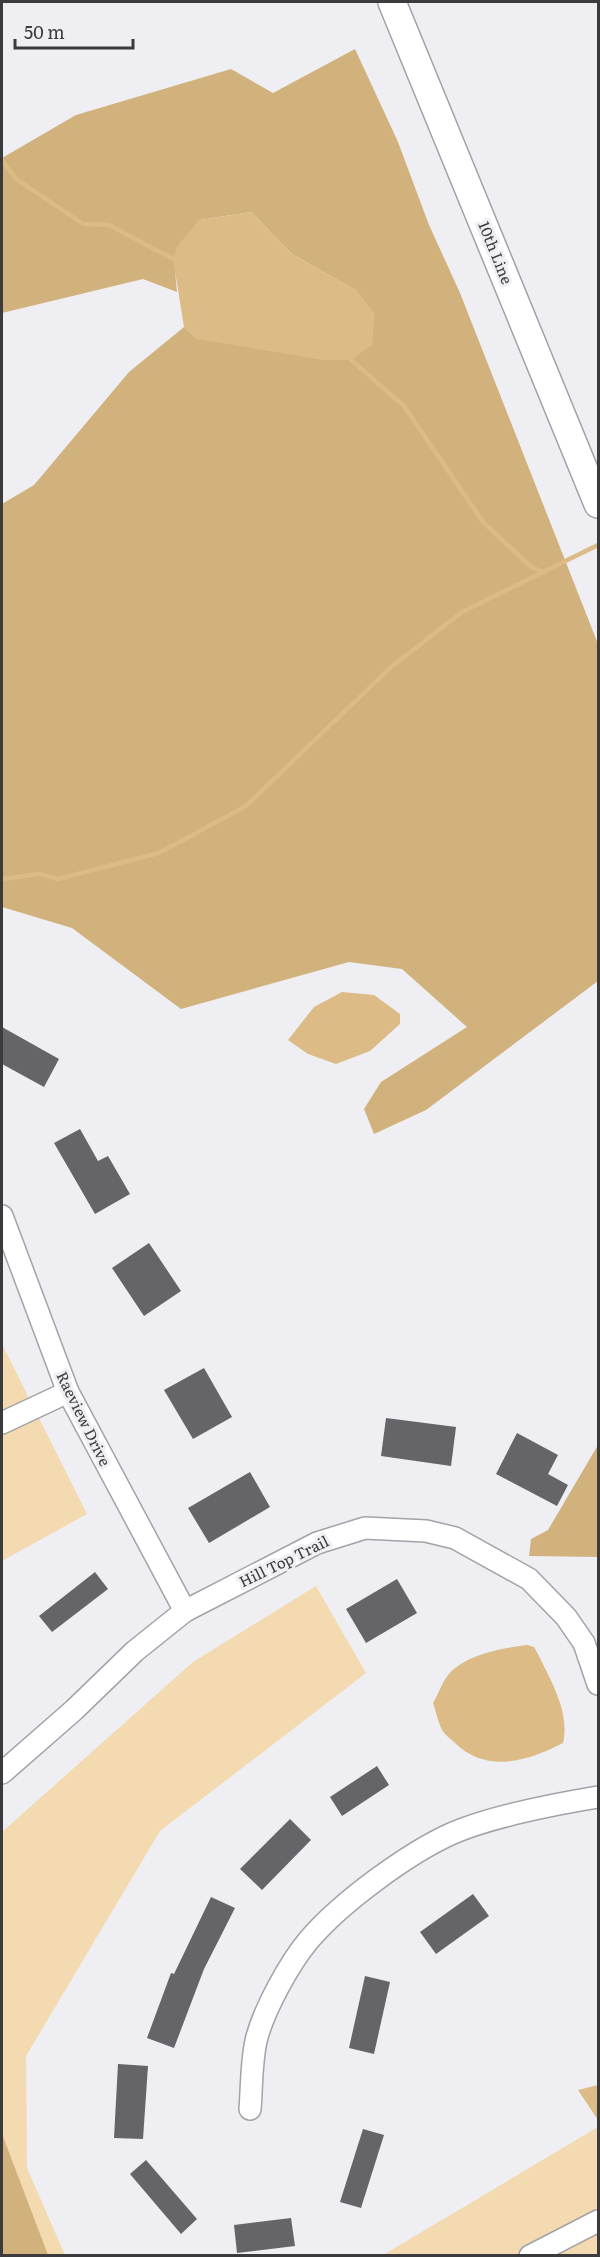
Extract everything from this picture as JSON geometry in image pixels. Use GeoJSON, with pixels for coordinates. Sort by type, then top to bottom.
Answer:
{"type":"FeatureCollection","features":[{"type":"Feature","properties":{"kind":"main road","name":"10th Line"},"geometry":{"type":"LineString","coordinates":[[392,2],[598,504]]}},
{"type":"Feature","properties":{"kind":"street","name":"Raeview Drive"},"geometry":{"type":"LineString","coordinates":[[2,1216],[68,1392],[185,1611]]}},
{"type":"Feature","properties":{"kind":"street"},"geometry":{"type":"LineString","coordinates":[[2,1423],[68,1392]]}},
{"type":"Feature","properties":{"kind":"street","name":"Hill Top Trail"},"geometry":{"type":"LineString","coordinates":[[2,1773],[74,1710],[135,1651],[185,1611],[317,1543],[365,1528],[426,1531],[455,1538],[529,1579],[566,1617],[584,1643],[598,1684]]}},
{"type":"Feature","properties":{"kind":"street"},"geometry":{"type":"LineString","coordinates":[[250,2109],[257,2037],[276,1992],[308,1941],[342,1907],[422,1850],[454,1833],[564,1803],[598,1797]]}},
{"type":"Feature","properties":{"kind":"street"},"geometry":{"type":"LineString","coordinates":[[530,2256],[598,2221]]}},
{"type":"Feature","properties":{"kind":"shaded area"},"geometry":{"type":"Polygon","coordinates":[[[355,49],[398,142],[429,225],[460,293],[598,644],[598,981],[426,1110],[374,1134],[364,1109],[381,1082],[467,1027],[402,969],[349,962],[181,1009],[72,928],[2,907],[2,504],[34,485],[129,372],[184,327],[197,339],[357,291],[292,254],[251,212],[200,220],[177,252],[175,268],[177,292],[143,279],[2,313],[2,158],[76,115],[231,69],[273,93],[355,49]]]}},
{"type":"Feature","properties":{"kind":"shaded area"},"geometry":{"type":"Polygon","coordinates":[[[251,212],[292,254],[357,291],[375,314],[372,345],[351,360],[323,360],[197,339],[184,327],[173,259],[178,245],[200,220],[251,212]]]}},
{"type":"Feature","properties":{"kind":"shaded area"},"geometry":{"type":"Polygon","coordinates":[[[342,992],[374,995],[400,1014],[400,1024],[370,1051],[336,1064],[308,1054],[288,1040],[314,1007],[342,992]]]}},
{"type":"Feature","properties":{"kind":"shaded area"},"geometry":{"type":"Polygon","coordinates":[[[2,1344],[87,1514],[2,1561],[2,1344]]]}},
{"type":"Feature","properties":{"kind":"shaded area"},"geometry":{"type":"Polygon","coordinates":[[[598,1445],[598,1557],[529,1556],[531,1539],[548,1530],[598,1445]]]}},
{"type":"Feature","properties":{"kind":"shaded area"},"geometry":{"type":"Polygon","coordinates":[[[316,1586],[366,1673],[160,1831],[26,2056],[27,2168],[65,2255],[2,2255],[2,1832],[193,1662],[316,1586]]]}},
{"type":"Feature","properties":{"kind":"shaded area"},"geometry":{"type":"Polygon","coordinates":[[[527,1645],[534,1647],[558,1698],[564,1721],[563,1743],[536,1755],[508,1761],[480,1759],[467,1753],[445,1734],[438,1720],[433,1703],[444,1681],[453,1670],[472,1658],[506,1648],[527,1645]]]}},
{"type":"Feature","properties":{"kind":"shaded area"},"geometry":{"type":"Polygon","coordinates":[[[598,2085],[598,2120],[578,2090],[598,2085]]]}},
{"type":"Feature","properties":{"kind":"shaded area"},"geometry":{"type":"Polygon","coordinates":[[[598,2127],[598,2255],[383,2255],[598,2127]]]}},
{"type":"Feature","properties":{"kind":"shaded area"},"geometry":{"type":"Polygon","coordinates":[[[2,2134],[48,2255],[2,2255],[2,2134]]]}},
{"type":"Feature","properties":{"kind":"building"},"geometry":{"type":"Polygon","coordinates":[[[2,1027],[59,1059],[44,1087],[2,1064],[2,1027]]]}},
{"type":"Feature","properties":{"kind":"building"},"geometry":{"type":"Polygon","coordinates":[[[80,1129],[98,1161],[108,1156],[130,1194],[95,1214],[54,1143],[80,1129]]]}},
{"type":"Feature","properties":{"kind":"building"},"geometry":{"type":"Polygon","coordinates":[[[149,1243],[181,1291],[144,1316],[112,1268],[149,1243]]]}},
{"type":"Feature","properties":{"kind":"building"},"geometry":{"type":"Polygon","coordinates":[[[204,1368],[232,1417],[193,1439],[164,1390],[204,1368]]]}},
{"type":"Feature","properties":{"kind":"building"},"geometry":{"type":"Polygon","coordinates":[[[386,1418],[456,1427],[451,1466],[381,1456],[386,1418]]]}},
{"type":"Feature","properties":{"kind":"building"},"geometry":{"type":"Polygon","coordinates":[[[517,1433],[558,1455],[548,1474],[568,1485],[557,1506],[496,1474],[517,1433]]]}},
{"type":"Feature","properties":{"kind":"building"},"geometry":{"type":"Polygon","coordinates":[[[250,1472],[270,1507],[209,1543],[188,1508],[250,1472]]]}},
{"type":"Feature","properties":{"kind":"building"},"geometry":{"type":"Polygon","coordinates":[[[95,1572],[108,1589],[52,1632],[39,1616],[95,1572]]]}},
{"type":"Feature","properties":{"kind":"building"},"geometry":{"type":"Polygon","coordinates":[[[397,1579],[417,1613],[366,1643],[346,1609],[397,1579]]]}},
{"type":"Feature","properties":{"kind":"building"},"geometry":{"type":"Polygon","coordinates":[[[377,1766],[389,1785],[342,1816],[330,1797],[377,1766]]]}},
{"type":"Feature","properties":{"kind":"building"},"geometry":{"type":"Polygon","coordinates":[[[290,1819],[311,1840],[262,1890],[240,1869],[290,1819]]]}},
{"type":"Feature","properties":{"kind":"building"},"geometry":{"type":"Polygon","coordinates":[[[473,1894],[489,1916],[436,1954],[420,1932],[473,1894]]]}},
{"type":"Feature","properties":{"kind":"building"},"geometry":{"type":"Polygon","coordinates":[[[211,1897],[235,1908],[204,1969],[174,2048],[147,2038],[171,1973],[174,1974],[211,1897]]]}},
{"type":"Feature","properties":{"kind":"building"},"geometry":{"type":"Polygon","coordinates":[[[365,1976],[390,1982],[374,2054],[349,2048],[365,1976]]]}},
{"type":"Feature","properties":{"kind":"building"},"geometry":{"type":"Polygon","coordinates":[[[118,2064],[148,2066],[143,2139],[114,2138],[118,2064]]]}},
{"type":"Feature","properties":{"kind":"building"},"geometry":{"type":"Polygon","coordinates":[[[363,2129],[384,2135],[361,2208],[340,2202],[363,2129]]]}},
{"type":"Feature","properties":{"kind":"building"},"geometry":{"type":"Polygon","coordinates":[[[146,2160],[197,2219],[181,2234],[130,2174],[146,2160]]]}},
{"type":"Feature","properties":{"kind":"building"},"geometry":{"type":"Polygon","coordinates":[[[291,2218],[295,2246],[237,2253],[234,2225],[291,2218]]]}},
{"type":"Feature","properties":{"kind":"waterway"},"geometry":{"type":"LineString","coordinates":[[2,160],[16,179],[83,224],[109,225],[173,259]]}},
{"type":"Feature","properties":{"kind":"waterway"},"geometry":{"type":"LineString","coordinates":[[351,360],[404,406],[483,522],[531,567],[544,572]]}},
{"type":"Feature","properties":{"kind":"waterway"},"geometry":{"type":"LineString","coordinates":[[2,879],[39,874],[58,879],[159,853],[246,806],[391,667],[462,612],[598,545]]}}]}
